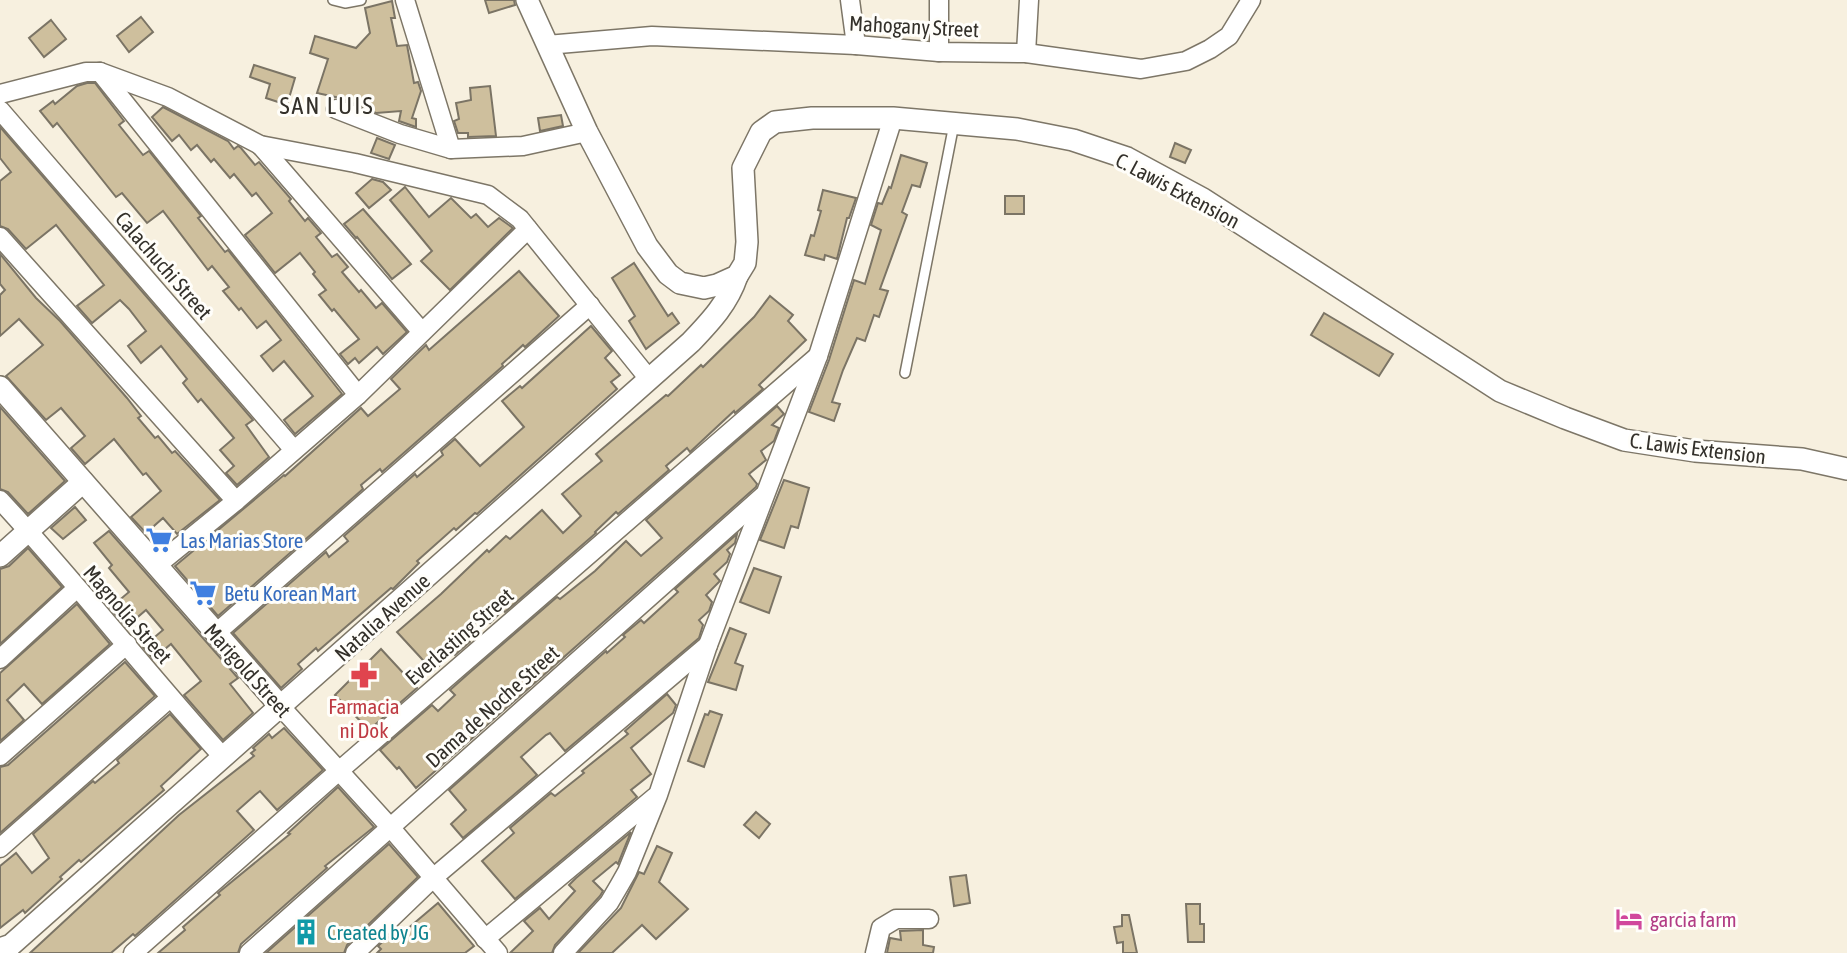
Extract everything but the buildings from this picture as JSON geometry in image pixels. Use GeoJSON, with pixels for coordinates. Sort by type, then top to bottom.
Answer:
{"type":"FeatureCollection","features":[{"type":"Feature","properties":{"kind":"street"},"geometry":{"type":"LineString","coordinates":[[405,0],[451,149]]}},
{"type":"Feature","properties":{"kind":"street"},"geometry":{"type":"LineString","coordinates":[[527,0],[587,132],[647,246],[668,274],[693,288],[717,285],[737,275]]}},
{"type":"Feature","properties":{"kind":"street"},"geometry":{"type":"LineString","coordinates":[[849,0],[856,45]]}},
{"type":"Feature","properties":{"kind":"street"},"geometry":{"type":"LineString","coordinates":[[939,0],[939,52]]}},
{"type":"Feature","properties":{"kind":"street"},"geometry":{"type":"LineString","coordinates":[[1026,53],[1029,0]]}},
{"type":"Feature","properties":{"kind":"street","name":"Mahogany Street"},"geometry":{"type":"LineString","coordinates":[[547,45],[652,36],[856,45],[939,52],[1026,53],[1141,69],[1185,61],[1229,36],[1251,0]]}},
{"type":"Feature","properties":{"kind":"street"},"geometry":{"type":"LineString","coordinates":[[0,94],[86,72],[100,72],[168,97],[260,145],[355,163],[488,195],[513,212],[528,229],[649,379]]}},
{"type":"Feature","properties":{"kind":"street"},"geometry":{"type":"LineString","coordinates":[[100,72],[358,394]]}},
{"type":"Feature","properties":{"kind":"street"},"geometry":{"type":"LineString","coordinates":[[336,109],[400,134],[451,149],[523,146],[587,132]]}},
{"type":"Feature","properties":{"kind":"street","name":"Calachuchi Street"},"geometry":{"type":"LineString","coordinates":[[0,110],[294,450]]}},
{"type":"Feature","properties":{"kind":"street"},"geometry":{"type":"LineString","coordinates":[[563,953],[609,903],[627,872],[658,795],[708,645],[818,356],[893,118]]}},
{"type":"Feature","properties":{"kind":"street","name":"C. Lawis Extension"},"geometry":{"type":"LineString","coordinates":[[737,275],[745,263],[747,242],[743,168],[761,132],[775,122],[792,119],[893,118],[1017,128],[1073,140],[1127,158],[1203,199],[1500,391],[1565,418],[1625,440],[1695,451],[1802,459],[1847,469]]}},
{"type":"Feature","properties":{"kind":"street"},"geometry":{"type":"LineString","coordinates":[[260,145],[422,332]]}},
{"type":"Feature","properties":{"kind":"street"},"geometry":{"type":"LineString","coordinates":[[156,566],[236,501],[358,394],[528,229]]}},
{"type":"Feature","properties":{"kind":"street"},"geometry":{"type":"LineString","coordinates":[[0,237],[236,501]]}},
{"type":"Feature","properties":{"kind":"street","name":"Natalia Avenue"},"geometry":{"type":"LineString","coordinates":[[4,949],[691,342],[731,295],[737,275]]}},
{"type":"Feature","properties":{"kind":"street"},"geometry":{"type":"LineString","coordinates":[[215,634],[590,305]]}},
{"type":"Feature","properties":{"kind":"street","name":"Everlasting Street"},"geometry":{"type":"LineString","coordinates":[[133,953],[340,769],[818,356]]}},
{"type":"Feature","properties":{"kind":"street","name":"Marigold Street"},"geometry":{"type":"LineString","coordinates":[[0,387],[215,634],[340,769],[498,953]]}},
{"type":"Feature","properties":{"kind":"street"},"geometry":{"type":"LineString","coordinates":[[0,556],[83,482]]}},
{"type":"Feature","properties":{"kind":"street","name":"Dama de Noche Street"},"geometry":{"type":"LineString","coordinates":[[249,953],[765,494]]}},
{"type":"Feature","properties":{"kind":"street","name":"Magnolia Street"},"geometry":{"type":"LineString","coordinates":[[0,500],[223,757]]}},
{"type":"Feature","properties":{"kind":"street"},"geometry":{"type":"LineString","coordinates":[[0,659],[76,589]]}},
{"type":"Feature","properties":{"kind":"street"},"geometry":{"type":"LineString","coordinates":[[0,756],[127,644]]}},
{"type":"Feature","properties":{"kind":"street"},"geometry":{"type":"LineString","coordinates":[[355,953],[433,878],[708,645]]}},
{"type":"Feature","properties":{"kind":"street"},"geometry":{"type":"LineString","coordinates":[[0,848],[170,698]]}},
{"type":"Feature","properties":{"kind":"street"},"geometry":{"type":"LineString","coordinates":[[485,939],[658,795]]}},
{"type":"Feature","properties":{"kind":"street"},"geometry":{"type":"LineString","coordinates":[[876,953],[881,928],[896,919],[929,919]]}},
{"type":"Feature","properties":{"kind":"lane"},"geometry":{"type":"LineString","coordinates":[[333,0],[341,3],[361,0]]}},
{"type":"Feature","properties":{"kind":"lane"},"geometry":{"type":"LineString","coordinates":[[905,373],[954,123]]}},
{"type":"Feature","properties":{"kind":"place","name":"Las Marias Store"},"geometry":{"type":"Point","coordinates":[159,540]}},
{"type":"Feature","properties":{"kind":"place","name":"Betu Korean Mart"},"geometry":{"type":"Point","coordinates":[203,593]}},
{"type":"Feature","properties":{"kind":"place","name":"Farmacia ni Dok"},"geometry":{"type":"Point","coordinates":[364,675]}},
{"type":"Feature","properties":{"kind":"place","name":"garcia farm"},"geometry":{"type":"Point","coordinates":[1629,919]}},
{"type":"Feature","properties":{"kind":"place","name":"Created by JG"},"geometry":{"type":"Point","coordinates":[306,932]}},
{"type":"Feature","properties":{"kind":"district","name":"SAN LUIS"},"geometry":{"type":"Point","coordinates":[327,105]}}]}
